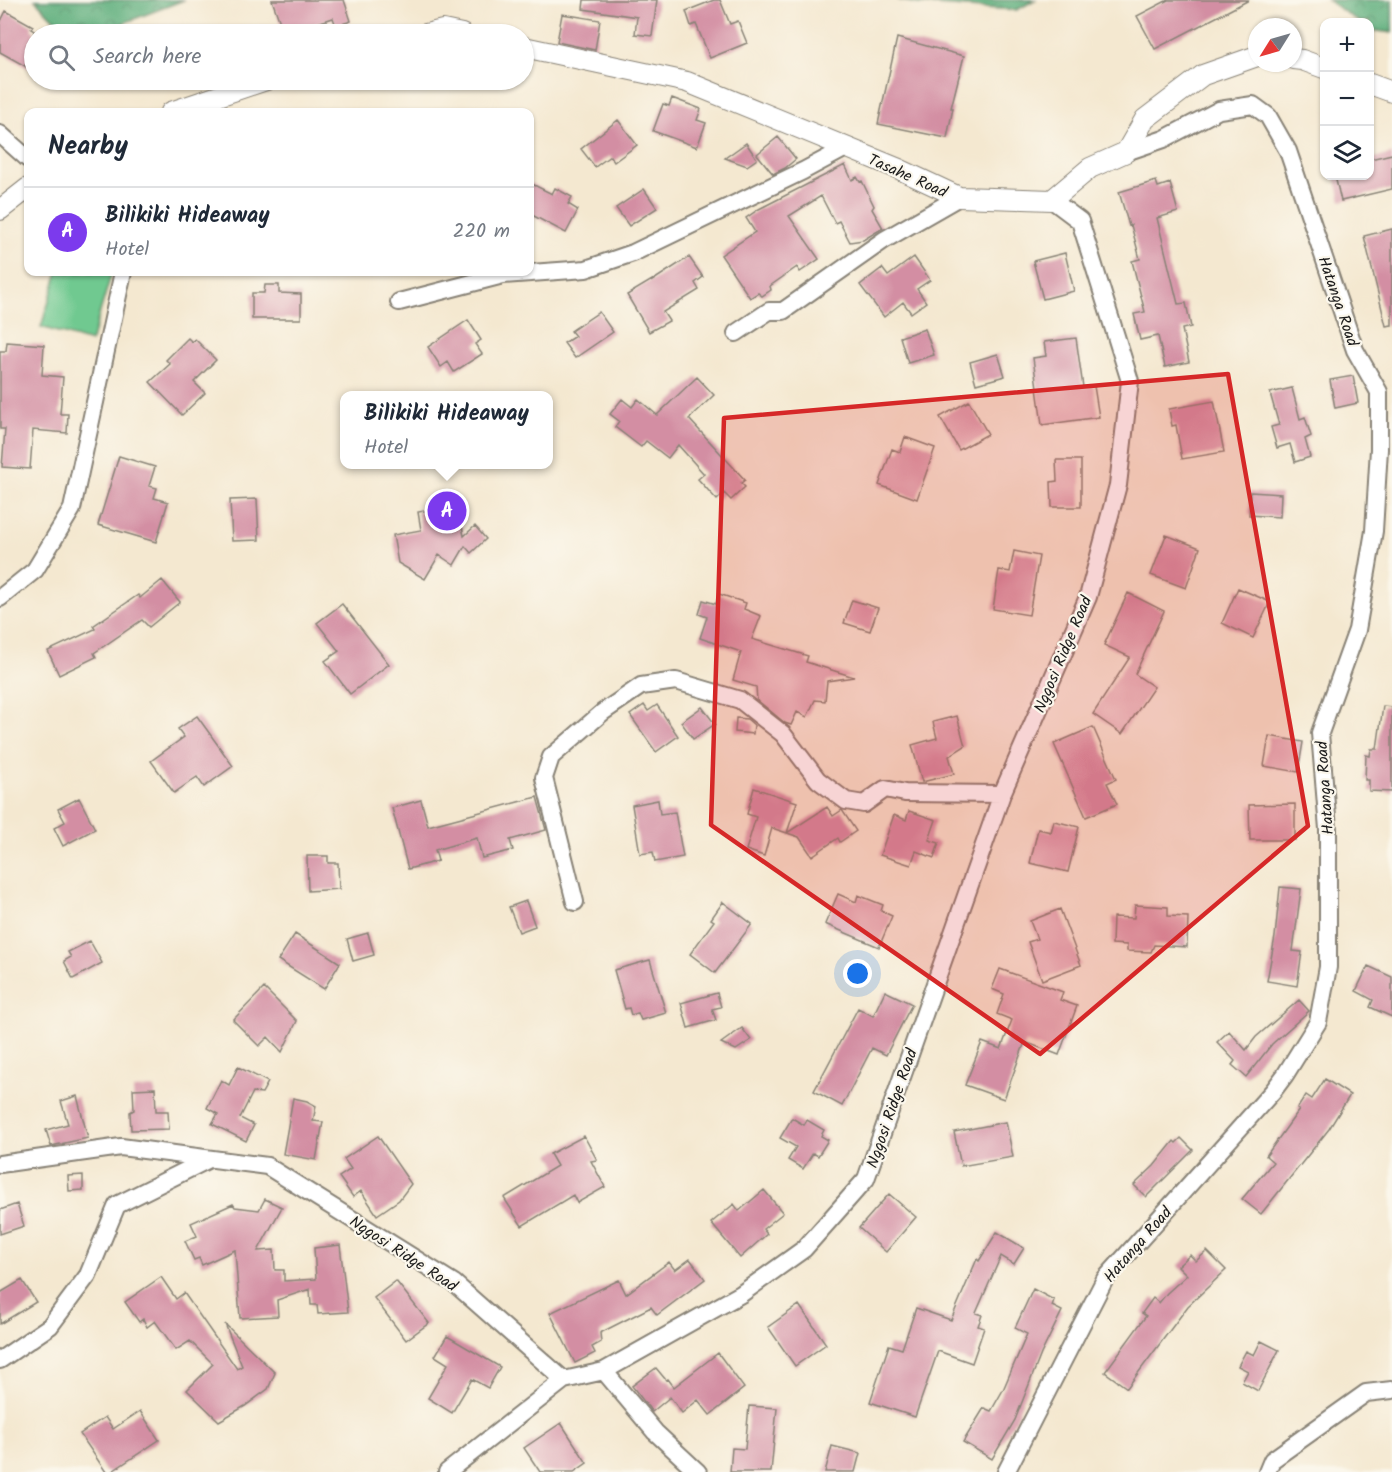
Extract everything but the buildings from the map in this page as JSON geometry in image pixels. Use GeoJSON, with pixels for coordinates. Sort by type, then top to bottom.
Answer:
{"type":"FeatureCollection","features":[{"type":"Feature","properties":{"kind":"street","name":"Tasahe Road"},"geometry":{"type":"LineString","coordinates":[[534,49],[687,82],[899,169],[959,197],[1052,200]]}},
{"type":"Feature","properties":{"kind":"street"},"geometry":{"type":"LineString","coordinates":[[1052,200],[1090,168],[1126,152],[1144,119],[1203,75],[1248,59]]}},
{"type":"Feature","properties":{"kind":"street"},"geometry":{"type":"LineString","coordinates":[[1302,60],[1320,67]]}},
{"type":"Feature","properties":{"kind":"street"},"geometry":{"type":"LineString","coordinates":[[1374,85],[1392,92]]}},
{"type":"Feature","properties":{"kind":"street"},"geometry":{"type":"LineString","coordinates":[[183,108],[236,90]]}},
{"type":"Feature","properties":{"kind":"street","name":"Hatanga Road"},"geometry":{"type":"LineString","coordinates":[[1006,1472],[1105,1279],[1273,1091],[1318,1022],[1328,967],[1328,829],[1320,733],[1357,630],[1374,531],[1379,449],[1379,392],[1355,350],[1288,151],[1268,116],[1253,105],[1219,110],[1164,139],[1126,152]]}},
{"type":"Feature","properties":{"kind":"street"},"geometry":{"type":"LineString","coordinates":[[0,134],[24,155]]}},
{"type":"Feature","properties":{"kind":"street"},"geometry":{"type":"LineString","coordinates":[[534,273],[586,269],[633,253],[846,148]]}},
{"type":"Feature","properties":{"kind":"street"},"geometry":{"type":"LineString","coordinates":[[0,210],[24,191]]}},
{"type":"Feature","properties":{"kind":"street"},"geometry":{"type":"LineString","coordinates":[[736,333],[769,311],[783,311],[884,240],[959,197]]}},
{"type":"Feature","properties":{"kind":"street","name":"Nggosi Ridge Road"},"geometry":{"type":"LineString","coordinates":[[0,1164],[121,1147],[267,1166],[454,1283],[564,1380],[604,1371],[741,1293],[804,1249],[866,1179],[1002,794],[1088,597],[1118,485],[1130,381],[1080,220],[1052,200]]}},
{"type":"Feature","properties":{"kind":"street"},"geometry":{"type":"LineString","coordinates":[[0,598],[35,570],[72,509],[122,276]]}},
{"type":"Feature","properties":{"kind":"street"},"geometry":{"type":"LineString","coordinates":[[399,302],[499,276]]}},
{"type":"Feature","properties":{"kind":"street"},"geometry":{"type":"LineString","coordinates":[[575,902],[544,778],[551,757],[603,712],[641,686],[676,681],[740,700],[783,734],[818,780],[846,801],[864,804],[885,789],[906,793],[1002,794]]}},
{"type":"Feature","properties":{"kind":"street"},"geometry":{"type":"LineString","coordinates":[[0,1360],[50,1326],[88,1275],[117,1205],[207,1160]]}},
{"type":"Feature","properties":{"kind":"street"},"geometry":{"type":"LineString","coordinates":[[604,1371],[655,1432],[698,1472]]}},
{"type":"Feature","properties":{"kind":"street"},"geometry":{"type":"LineString","coordinates":[[447,1472],[564,1380]]}},
{"type":"Feature","properties":{"kind":"street"},"geometry":{"type":"LineString","coordinates":[[1267,1472],[1272,1460],[1366,1393],[1392,1390]]}},
{"type":"Feature","properties":{"kind":"highlighted area"},"geometry":{"type":"Polygon","coordinates":[[[1228,374],[1308,826],[1040,1054],[711,825],[724,418],[1228,374]]]}},
{"type":"Feature","properties":{"kind":"green space"},"geometry":{"type":"Polygon","coordinates":[[[35,0],[184,0],[121,24],[58,24],[35,0]]]}},
{"type":"Feature","properties":{"kind":"green space"},"geometry":{"type":"Polygon","coordinates":[[[898,0],[1035,0],[1017,10],[918,4],[898,0]]]}},
{"type":"Feature","properties":{"kind":"green space"},"geometry":{"type":"Polygon","coordinates":[[[1327,0],[1392,0],[1392,33],[1374,31],[1374,18],[1353,18],[1327,0]]]}},
{"type":"Feature","properties":{"kind":"green space"},"geometry":{"type":"Polygon","coordinates":[[[57,276],[111,276],[91,342],[41,327],[57,276]]]}},
{"type":"Feature","properties":{"kind":"place","name":"Bilikiki Hideaway"},"geometry":{"type":"Point","coordinates":[447,511]}}]}
